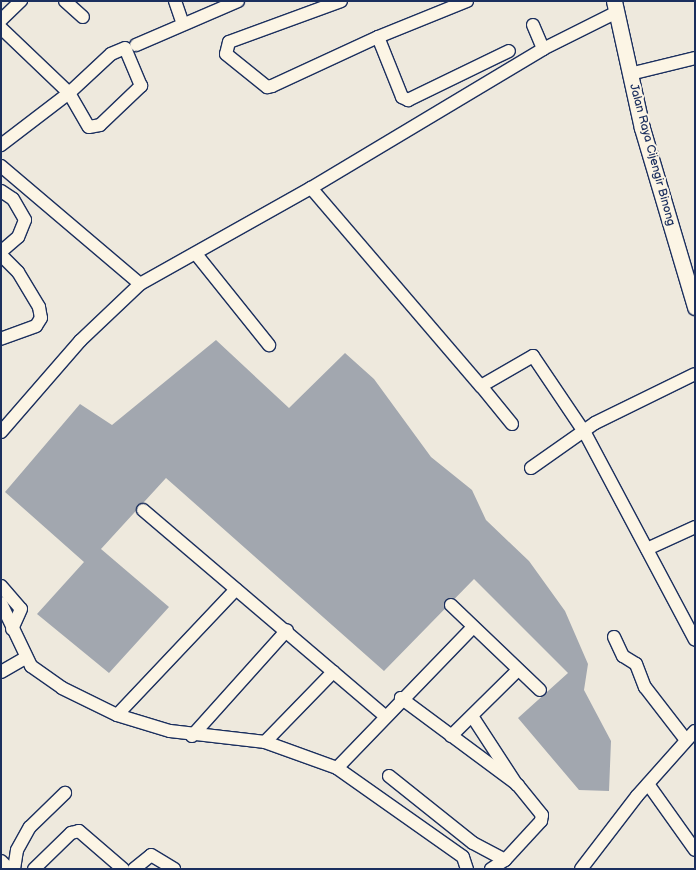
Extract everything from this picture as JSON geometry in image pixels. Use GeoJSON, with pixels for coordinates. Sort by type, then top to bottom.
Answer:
{"type":"FeatureCollection","features":[{"type":"Feature","properties":{"kind":"street"},"geometry":{"type":"LineString","coordinates":[[1,20],[20,1]]}},
{"type":"Feature","properties":{"kind":"street"},"geometry":{"type":"LineString","coordinates":[[65,1],[83,18]]}},
{"type":"Feature","properties":{"kind":"street"},"geometry":{"type":"LineString","coordinates":[[175,1],[183,24]]}},
{"type":"Feature","properties":{"kind":"street"},"geometry":{"type":"LineString","coordinates":[[136,45],[238,1]]}},
{"type":"Feature","properties":{"kind":"street"},"geometry":{"type":"LineString","coordinates":[[333,3],[228,42],[226,54],[267,87],[449,4],[467,1]]}},
{"type":"Feature","properties":{"kind":"street"},"geometry":{"type":"LineString","coordinates":[[1,432],[80,341],[140,284],[311,188],[615,7]]}},
{"type":"Feature","properties":{"kind":"street","name":"Jalan Raya Cijengir Binong"},"geometry":{"type":"LineString","coordinates":[[615,7],[630,74],[695,308]]}},
{"type":"Feature","properties":{"kind":"street"},"geometry":{"type":"LineString","coordinates":[[533,25],[543,49]]}},
{"type":"Feature","properties":{"kind":"street"},"geometry":{"type":"LineString","coordinates":[[1,28],[69,93],[86,124],[93,128],[141,86],[125,48],[111,54],[69,93],[1,145]]}},
{"type":"Feature","properties":{"kind":"street"},"geometry":{"type":"LineString","coordinates":[[378,37],[402,97],[408,100],[509,51]]}},
{"type":"Feature","properties":{"kind":"street"},"geometry":{"type":"LineString","coordinates":[[630,74],[695,58]]}},
{"type":"Feature","properties":{"kind":"street"},"geometry":{"type":"LineString","coordinates":[[1,166],[140,284]]}},
{"type":"Feature","properties":{"kind":"street"},"geometry":{"type":"LineString","coordinates":[[311,188],[512,424]]}},
{"type":"Feature","properties":{"kind":"street"},"geometry":{"type":"LineString","coordinates":[[1,191],[13,199],[24,220],[18,237],[1,253],[18,272],[39,307],[41,318],[36,326],[1,339]]}},
{"type":"Feature","properties":{"kind":"street"},"geometry":{"type":"LineString","coordinates":[[196,254],[268,345]]}},
{"type":"Feature","properties":{"kind":"street"},"geometry":{"type":"LineString","coordinates":[[480,386],[533,356],[585,433],[695,640]]}},
{"type":"Feature","properties":{"kind":"street"},"geometry":{"type":"LineString","coordinates":[[531,468],[585,433],[595,423],[695,374]]}},
{"type":"Feature","properties":{"kind":"street"},"geometry":{"type":"LineString","coordinates":[[144,510],[287,630],[332,672],[384,715]]}},
{"type":"Feature","properties":{"kind":"street"},"geometry":{"type":"LineString","coordinates":[[647,549],[695,527]]}},
{"type":"Feature","properties":{"kind":"street"},"geometry":{"type":"LineString","coordinates":[[1,586],[22,609],[12,629]]}},
{"type":"Feature","properties":{"kind":"street"},"geometry":{"type":"LineString","coordinates":[[117,715],[236,589]]}},
{"type":"Feature","properties":{"kind":"street"},"geometry":{"type":"LineString","coordinates":[[1,603],[25,658],[39,674],[62,688],[117,715],[192,736],[265,742],[337,768],[465,863],[474,843]]}},
{"type":"Feature","properties":{"kind":"street"},"geometry":{"type":"LineString","coordinates":[[451,605],[540,690]]}},
{"type":"Feature","properties":{"kind":"street"},"geometry":{"type":"LineString","coordinates":[[337,768],[384,715],[473,627]]}},
{"type":"Feature","properties":{"kind":"street"},"geometry":{"type":"LineString","coordinates":[[192,736],[287,630]]}},
{"type":"Feature","properties":{"kind":"street"},"geometry":{"type":"LineString","coordinates":[[581,869],[648,784],[691,735],[645,688],[636,664],[623,656],[614,637]]}},
{"type":"Feature","properties":{"kind":"street"},"geometry":{"type":"LineString","coordinates":[[1,672],[25,658]]}},
{"type":"Feature","properties":{"kind":"street"},"geometry":{"type":"LineString","coordinates":[[452,736],[518,670]]}},
{"type":"Feature","properties":{"kind":"street"},"geometry":{"type":"LineString","coordinates":[[265,742],[332,672]]}},
{"type":"Feature","properties":{"kind":"street"},"geometry":{"type":"LineString","coordinates":[[401,698],[518,785]]}},
{"type":"Feature","properties":{"kind":"street"},"geometry":{"type":"LineString","coordinates":[[472,716],[518,785],[542,814],[541,821],[505,860],[491,869]]}},
{"type":"Feature","properties":{"kind":"street"},"geometry":{"type":"LineString","coordinates":[[389,776],[474,843],[505,860]]}},
{"type":"Feature","properties":{"kind":"street"},"geometry":{"type":"LineString","coordinates":[[648,784],[695,850]]}},
{"type":"Feature","properties":{"kind":"street"},"geometry":{"type":"LineString","coordinates":[[14,869],[17,850],[30,827],[65,793]]}},
{"type":"Feature","properties":{"kind":"street"},"geometry":{"type":"LineString","coordinates":[[34,869],[71,834],[79,830],[123,869]]}},
{"type":"Feature","properties":{"kind":"street"},"geometry":{"type":"LineString","coordinates":[[134,869],[151,855],[174,869]]}},
{"type":"Feature","properties":{"kind":"street"},"geometry":{"type":"LineString","coordinates":[[1,861],[9,869]]}},
{"type":"Feature","properties":{"kind":"shaded area"},"geometry":{"type":"Polygon","coordinates":[[[216,340],[289,408],[345,353],[374,379],[431,457],[472,490],[486,520],[529,561],[565,611],[588,664],[584,690],[611,741],[609,791],[579,790],[518,718],[568,673],[474,579],[384,671],[166,478],[101,549],[169,607],[109,673],[37,614],[84,562],[5,492],[80,404],[112,425],[216,340]]]}}]}
